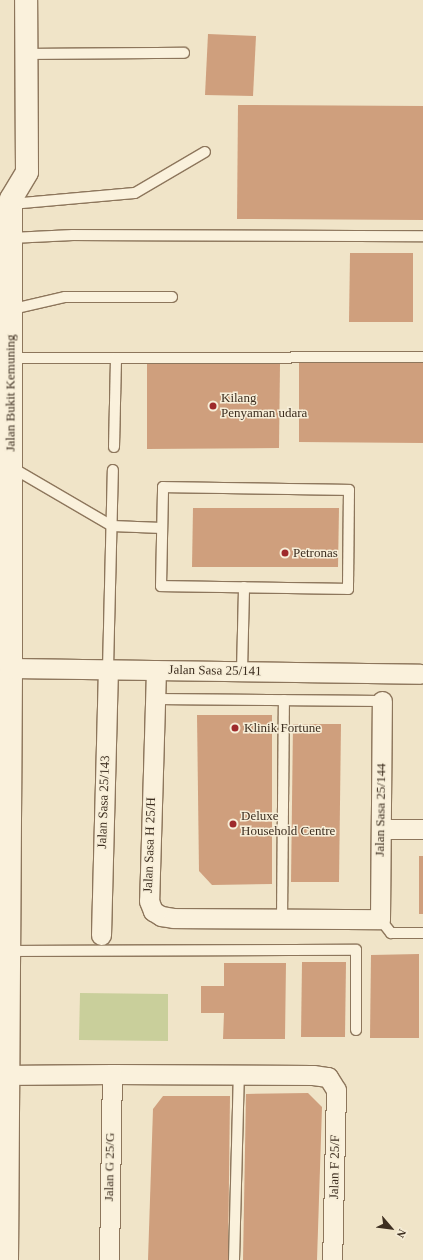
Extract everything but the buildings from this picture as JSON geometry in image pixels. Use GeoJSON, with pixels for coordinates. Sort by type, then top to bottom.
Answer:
{"type":"FeatureCollection","features":[{"type":"Feature","properties":{"kind":"main road"},"geometry":{"type":"LineString","coordinates":[[8,196],[27,172],[26,0]]}},
{"type":"Feature","properties":{"kind":"main road","name":"Jalan Bukit Kemuning"},"geometry":{"type":"LineString","coordinates":[[7,1260],[4,1228],[6,945],[5,736],[11,668],[5,536],[6,467],[11,358],[6,311],[12,238],[8,196]]}},
{"type":"Feature","properties":{"kind":"street","name":"Jalan Sasa 25/141"},"geometry":{"type":"LineString","coordinates":[[11,668],[421,674]]}},
{"type":"Feature","properties":{"kind":"street","name":"Jalan Sasa 25/143"},"geometry":{"type":"LineString","coordinates":[[101,935],[108,669]]}},
{"type":"Feature","properties":{"kind":"street","name":"Jalan Sasa H 25/H"},"geometry":{"type":"LineString","coordinates":[[156,670],[149,901],[153,911],[161,916],[173,918],[282,920],[380,919]]}},
{"type":"Feature","properties":{"kind":"street","name":"Jalan Sasa 25/144"},"geometry":{"type":"LineString","coordinates":[[380,919],[382,702]]}},
{"type":"Feature","properties":{"kind":"street"},"geometry":{"type":"LineString","coordinates":[[381,829],[423,829]]}},
{"type":"Feature","properties":{"kind":"street","name":"Jalan G 25/G"},"geometry":{"type":"LineString","coordinates":[[109,1260],[112,1074]]}},
{"type":"Feature","properties":{"kind":"street"},"geometry":{"type":"LineString","coordinates":[[5,1075],[239,1075]]}},
{"type":"Feature","properties":{"kind":"street","name":"Jalan F 25/F"},"geometry":{"type":"LineString","coordinates":[[239,1075],[313,1075],[328,1078],[336,1090],[332,1260]]}},
{"type":"Feature","properties":{"kind":"lane"},"geometry":{"type":"LineString","coordinates":[[26,54],[184,53]]}},
{"type":"Feature","properties":{"kind":"lane"},"geometry":{"type":"LineString","coordinates":[[8,196],[135,194],[205,152]]}},
{"type":"Feature","properties":{"kind":"lane"},"geometry":{"type":"LineString","coordinates":[[12,238],[73,235],[423,236]]}},
{"type":"Feature","properties":{"kind":"lane"},"geometry":{"type":"LineString","coordinates":[[6,311],[65,297],[172,297]]}},
{"type":"Feature","properties":{"kind":"lane"},"geometry":{"type":"LineString","coordinates":[[11,358],[423,357]]}},
{"type":"Feature","properties":{"kind":"lane"},"geometry":{"type":"LineString","coordinates":[[114,447],[116,358]]}},
{"type":"Feature","properties":{"kind":"lane"},"geometry":{"type":"LineString","coordinates":[[6,467],[112,526],[162,528]]}},
{"type":"Feature","properties":{"kind":"lane"},"geometry":{"type":"LineString","coordinates":[[108,669],[114,470]]}},
{"type":"Feature","properties":{"kind":"lane"},"geometry":{"type":"LineString","coordinates":[[163,488],[349,490],[348,588],[244,587],[161,586],[163,488]]}},
{"type":"Feature","properties":{"kind":"lane"},"geometry":{"type":"LineString","coordinates":[[242,671],[244,587]]}},
{"type":"Feature","properties":{"kind":"lane"},"geometry":{"type":"LineString","coordinates":[[155,699],[382,702]]}},
{"type":"Feature","properties":{"kind":"lane"},"geometry":{"type":"LineString","coordinates":[[282,920],[284,700]]}},
{"type":"Feature","properties":{"kind":"lane"},"geometry":{"type":"LineString","coordinates":[[380,919],[390,933],[423,933]]}},
{"type":"Feature","properties":{"kind":"lane"},"geometry":{"type":"LineString","coordinates":[[6,945],[356,950],[356,1030]]}},
{"type":"Feature","properties":{"kind":"lane"},"geometry":{"type":"LineString","coordinates":[[234,1260],[239,1075]]}},
{"type":"Feature","properties":{"kind":"green space"},"geometry":{"type":"Polygon","coordinates":[[[80,993],[168,994],[168,1041],[79,1040],[80,993]]]}},
{"type":"Feature","properties":{"kind":"place","name":"Kilang Penyaman udara"},"geometry":{"type":"Point","coordinates":[213,406]}},
{"type":"Feature","properties":{"kind":"place","name":"Petronas"},"geometry":{"type":"Point","coordinates":[285,553]}},
{"type":"Feature","properties":{"kind":"place","name":"Klinik Fortune"},"geometry":{"type":"Point","coordinates":[235,728]}},
{"type":"Feature","properties":{"kind":"place","name":"Deluxe Household Centre"},"geometry":{"type":"Point","coordinates":[233,824]}}]}
